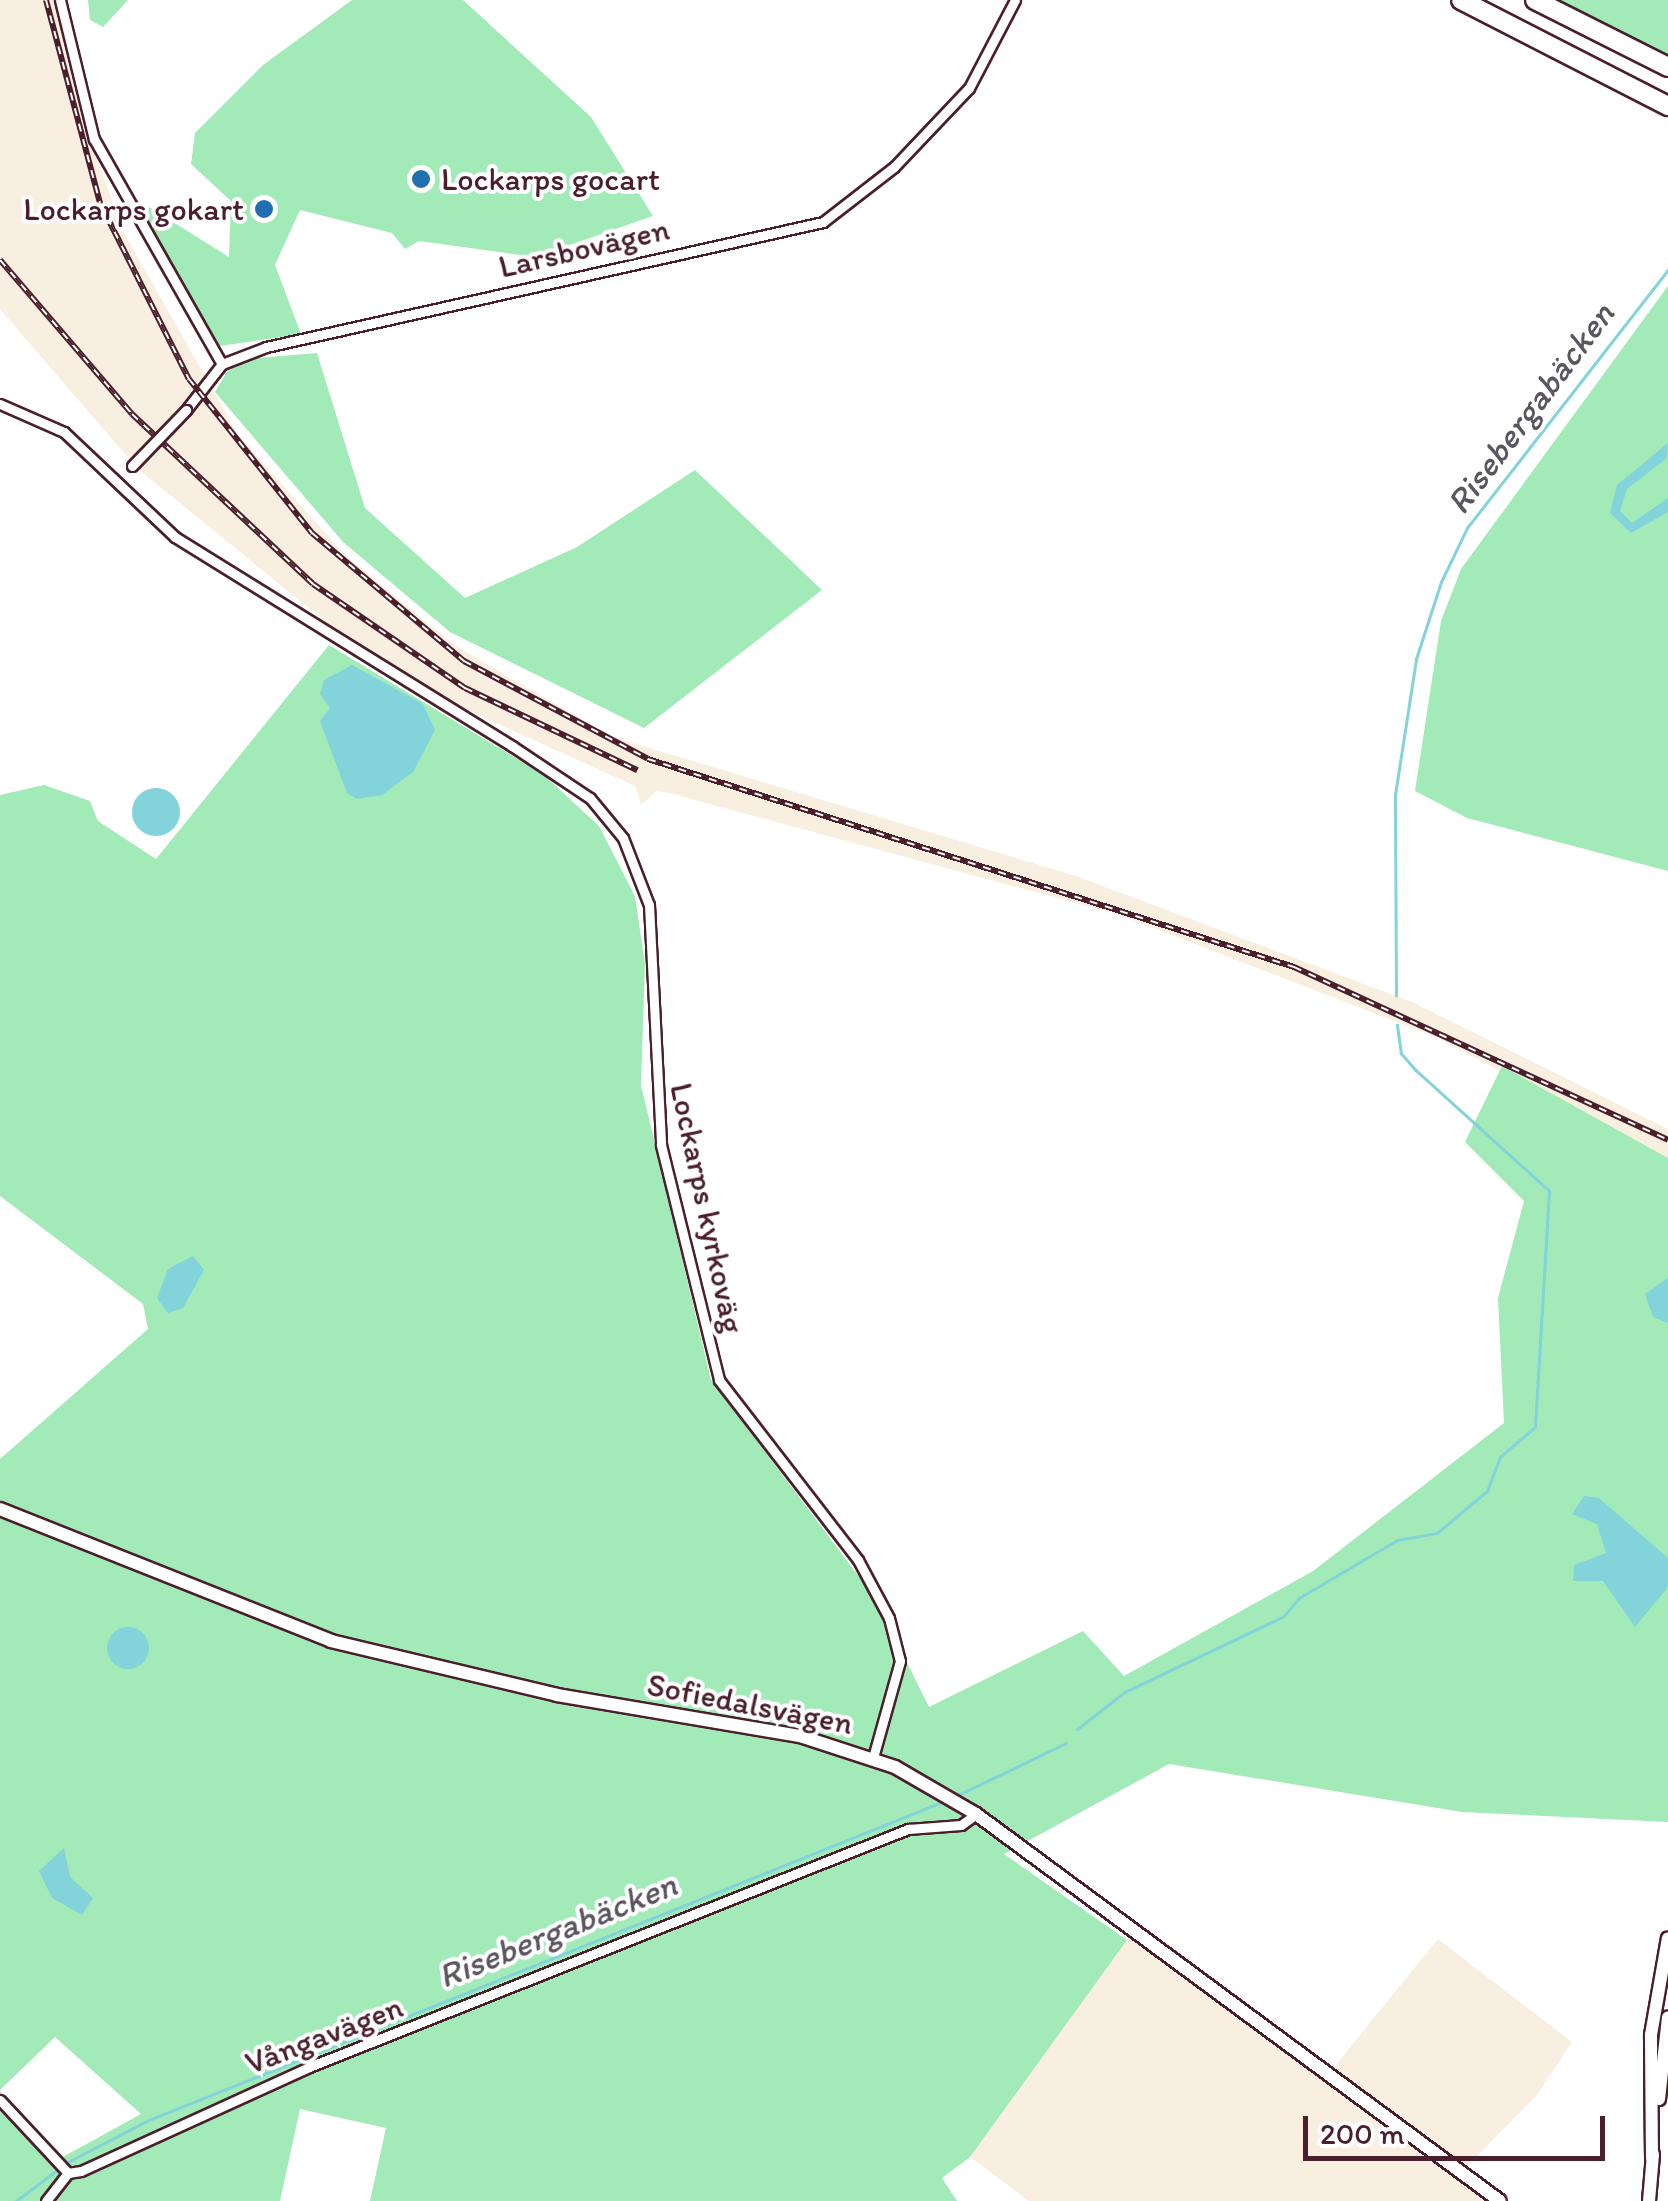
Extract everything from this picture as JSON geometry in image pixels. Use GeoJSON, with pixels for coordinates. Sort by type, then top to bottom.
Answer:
{"type":"FeatureCollection","features":[{"type":"Feature","properties":{"kind":"highway"},"geometry":{"type":"LineString","coordinates":[[1461,0],[1668,106]]}},
{"type":"Feature","properties":{"kind":"highway"},"geometry":{"type":"LineString","coordinates":[[1536,0],[1668,67]]}},
{"type":"Feature","properties":{"kind":"main road","name":"Sofiedalsvägen"},"geometry":{"type":"LineString","coordinates":[[0,1509],[331,1641],[873,1758],[972,1812],[1492,2199]]}},
{"type":"Feature","properties":{"kind":"main road"},"geometry":{"type":"LineString","coordinates":[[1649,2201],[1668,1938]]}},
{"type":"Feature","properties":{"kind":"main road"},"geometry":{"type":"LineString","coordinates":[[1652,2158],[1668,2017]]}},
{"type":"Feature","properties":{"kind":"street"},"geometry":{"type":"LineString","coordinates":[[60,0],[94,139],[222,364],[186,410],[118,482]]}},
{"type":"Feature","properties":{"kind":"street","name":"Larsbovägen"},"geometry":{"type":"LineString","coordinates":[[222,364],[823,222],[894,167],[969,88],[1015,0]]}},
{"type":"Feature","properties":{"kind":"street","name":"Lockarps kyrkoväg"},"geometry":{"type":"LineString","coordinates":[[0,404],[64,432],[175,538],[590,798],[623,838],[649,905],[658,1127],[719,1380],[858,1560],[890,1618],[900,1661],[873,1758]]}},
{"type":"Feature","properties":{"kind":"street","name":"Vångavägen"},"geometry":{"type":"LineString","coordinates":[[68,2174],[193,2113],[908,1829],[961,1825],[972,1812]]}},
{"type":"Feature","properties":{"kind":"street"},"geometry":{"type":"LineString","coordinates":[[0,2100],[68,2174],[46,2201]]}},
{"type":"Feature","properties":{"kind":"shaded area"},"geometry":{"type":"Polygon","coordinates":[[[0,0],[56,0],[81,115],[124,233],[239,436],[344,554],[456,646],[610,736],[1076,876],[1412,1002],[1668,1129],[1668,1160],[1438,1038],[1120,915],[669,793],[657,791],[641,805],[635,786],[452,703],[342,635],[138,469],[0,309],[0,0]]]}},
{"type":"Feature","properties":{"kind":"shaded area"},"geometry":{"type":"Polygon","coordinates":[[[1139,1922],[1334,2067],[1438,1939],[1572,2042],[1537,2095],[1454,2179],[1487,2201],[1029,2201],[970,2157],[1139,1922]]]}},
{"type":"Feature","properties":{"kind":"green space"},"geometry":{"type":"Polygon","coordinates":[[[88,0],[128,0],[103,27],[90,20],[88,0]]]}},
{"type":"Feature","properties":{"kind":"green space","name":"Lockarps gocart"},"geometry":{"type":"Polygon","coordinates":[[[352,0],[463,0],[591,117],[653,216],[535,257],[419,241],[405,249],[392,233],[300,210],[275,265],[301,334],[220,346],[142,213],[149,207],[229,257],[231,201],[191,164],[195,133],[263,65],[352,0]]]}},
{"type":"Feature","properties":{"kind":"green space"},"geometry":{"type":"Polygon","coordinates":[[[1556,0],[1668,0],[1668,55],[1643,44],[1556,0]]]}},
{"type":"Feature","properties":{"kind":"green space"},"geometry":{"type":"Polygon","coordinates":[[[1668,286],[1668,871],[1467,818],[1415,791],[1441,621],[1461,569],[1668,286]]]}},
{"type":"Feature","properties":{"kind":"green space"},"geometry":{"type":"Polygon","coordinates":[[[317,353],[365,508],[465,598],[577,547],[695,470],[822,590],[644,728],[450,632],[343,542],[215,392],[234,360],[317,353]]]}},
{"type":"Feature","properties":{"kind":"green space"},"geometry":{"type":"Polygon","coordinates":[[[329,645],[544,775],[599,826],[635,896],[645,964],[641,1085],[711,1380],[875,1598],[929,1707],[1083,1631],[1124,1676],[1313,1571],[1504,1423],[1498,1298],[1524,1201],[1465,1142],[1502,1066],[1668,1158],[1668,1822],[1462,1812],[1169,1764],[1004,1854],[1127,1940],[970,2157],[942,2178],[957,2201],[370,2201],[386,2128],[300,2109],[280,2201],[0,2201],[0,2091],[61,2158],[141,2114],[55,2037],[0,2090],[0,1459],[148,1329],[143,1304],[0,1196],[0,795],[44,785],[90,801],[98,821],[156,859],[329,645]]]}},
{"type":"Feature","properties":{"kind":"water"},"geometry":{"type":"Polygon","coordinates":[[[1668,443],[1667,458],[1627,489],[1620,511],[1632,523],[1668,498],[1668,512],[1631,533],[1610,513],[1617,485],[1668,443]]]}},
{"type":"Feature","properties":{"kind":"water"},"geometry":{"type":"Polygon","coordinates":[[[352,665],[423,704],[435,730],[413,772],[382,795],[357,799],[347,793],[320,721],[330,708],[320,694],[324,680],[352,665]]]}},
{"type":"Feature","properties":{"kind":"water"},"geometry":{"type":"Polygon","coordinates":[[[156,788],[173,795],[180,812],[173,829],[156,836],[139,829],[132,812],[139,795],[156,788]]]}},
{"type":"Feature","properties":{"kind":"water"},"geometry":{"type":"Polygon","coordinates":[[[193,1256],[204,1270],[183,1308],[168,1313],[157,1298],[168,1269],[193,1256]]]}},
{"type":"Feature","properties":{"kind":"water"},"geometry":{"type":"Polygon","coordinates":[[[1668,1278],[1668,1323],[1653,1317],[1645,1294],[1668,1278]]]}},
{"type":"Feature","properties":{"kind":"water"},"geometry":{"type":"Polygon","coordinates":[[[1584,1496],[1599,1498],[1668,1558],[1668,1587],[1635,1627],[1603,1581],[1573,1581],[1574,1565],[1606,1553],[1597,1524],[1572,1514],[1584,1496]]]}},
{"type":"Feature","properties":{"kind":"water"},"geometry":{"type":"Polygon","coordinates":[[[128,1627],[143,1633],[149,1648],[143,1663],[128,1669],[113,1663],[107,1648],[113,1633],[128,1627]]]}},
{"type":"Feature","properties":{"kind":"water"},"geometry":{"type":"Polygon","coordinates":[[[64,1848],[70,1877],[93,1898],[82,1915],[52,1898],[39,1871],[64,1848]]]}},
{"type":"Feature","properties":{"kind":"waterway","name":"Risebergabäcken"},"geometry":{"type":"LineString","coordinates":[[1396,996],[1395,795],[1416,659],[1441,582],[1467,528],[1668,270]]}},
{"type":"Feature","properties":{"kind":"waterway","name":"Risebergabäcken"},"geometry":{"type":"LineString","coordinates":[[1077,1729],[1125,1692],[1284,1616],[1299,1598],[1397,1540],[1437,1533],[1487,1491],[1500,1457],[1535,1427],[1549,1191],[1416,1071],[1401,1054],[1397,1025]]}},
{"type":"Feature","properties":{"kind":"waterway","name":"Risebergabäcken"},"geometry":{"type":"LineString","coordinates":[[954,1797],[1066,1743]]}},
{"type":"Feature","properties":{"kind":"waterway","name":"Risebergabäcken"},"geometry":{"type":"LineString","coordinates":[[66,2163],[149,2120],[942,1802]]}},
{"type":"Feature","properties":{"kind":"waterway","name":"Risebergabäcken"},"geometry":{"type":"LineString","coordinates":[[16,2201],[57,2170]]}},
{"type":"Feature","properties":{"kind":"railway"},"geometry":{"type":"LineString","coordinates":[[46,0],[100,203],[189,379],[312,533],[464,661],[648,759],[1294,967],[1668,1140]]}},
{"type":"Feature","properties":{"kind":"railway"},"geometry":{"type":"LineString","coordinates":[[0,260],[132,414],[313,584],[465,688],[637,770]]}},
{"type":"Feature","properties":{"kind":"place","name":"Lockarps gocart"},"geometry":{"type":"Point","coordinates":[421,179]}},
{"type":"Feature","properties":{"kind":"place","name":"Lockarps gokart"},"geometry":{"type":"Point","coordinates":[264,209]}}]}
